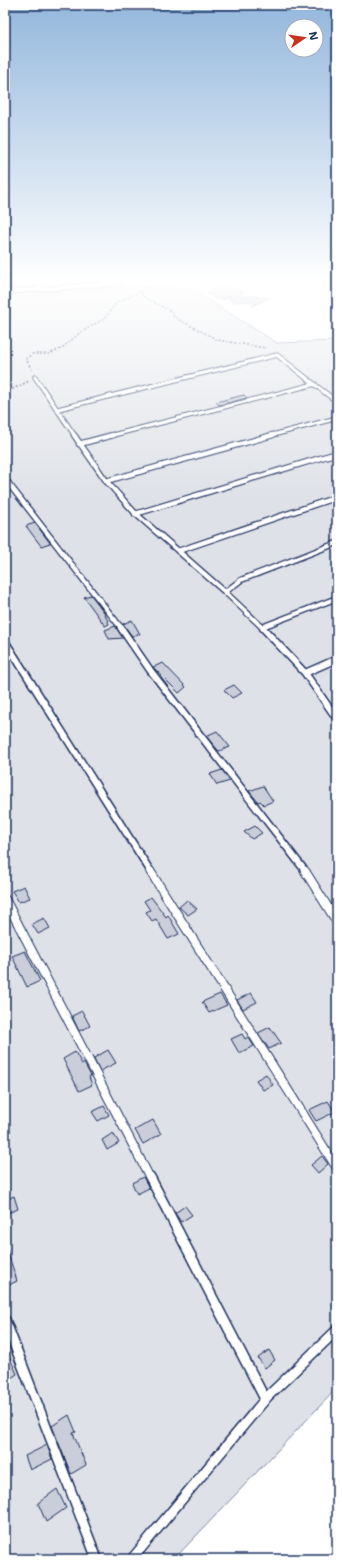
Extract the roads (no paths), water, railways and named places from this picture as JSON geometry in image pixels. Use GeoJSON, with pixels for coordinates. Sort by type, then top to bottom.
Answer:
{"type":"FeatureCollection","features":[{"type":"Feature","properties":{"kind":"lane"},"geometry":{"type":"LineString","coordinates":[[58,409],[273,356]]}},
{"type":"Feature","properties":{"kind":"lane"},"geometry":{"type":"LineString","coordinates":[[278,356],[337,402]]}},
{"type":"Feature","properties":{"kind":"lane"},"geometry":{"type":"LineString","coordinates":[[36,377],[58,409],[79,444],[106,481],[135,514],[225,592],[262,627],[305,673],[337,719]]}},
{"type":"Feature","properties":{"kind":"lane"},"geometry":{"type":"LineString","coordinates":[[79,444],[315,384]]}},
{"type":"Feature","properties":{"kind":"lane"},"geometry":{"type":"LineString","coordinates":[[106,481],[337,418]]}},
{"type":"Feature","properties":{"kind":"lane"},"geometry":{"type":"LineString","coordinates":[[135,514],[337,453]]}},
{"type":"Feature","properties":{"kind":"lane"},"geometry":{"type":"LineString","coordinates":[[5,479],[126,634],[150,670],[298,860],[337,922]]}},
{"type":"Feature","properties":{"kind":"lane"},"geometry":{"type":"LineString","coordinates":[[178,552],[337,497]]}},
{"type":"Feature","properties":{"kind":"lane"},"geometry":{"type":"LineString","coordinates":[[225,592],[241,580],[337,543]]}},
{"type":"Feature","properties":{"kind":"lane"},"geometry":{"type":"LineString","coordinates":[[262,627],[337,598]]}},
{"type":"Feature","properties":{"kind":"lane"},"geometry":{"type":"LineString","coordinates":[[5,641],[337,1168]]}},
{"type":"Feature","properties":{"kind":"lane"},"geometry":{"type":"LineString","coordinates":[[305,673],[337,659]]}},
{"type":"Feature","properties":{"kind":"lane"},"geometry":{"type":"LineString","coordinates":[[5,899],[265,1399]]}},
{"type":"Feature","properties":{"kind":"lane"},"geometry":{"type":"LineString","coordinates":[[5,1320],[97,1559]]}},
{"type":"Feature","properties":{"kind":"lane"},"geometry":{"type":"LineString","coordinates":[[132,1559],[265,1399],[337,1330]]}}]}
